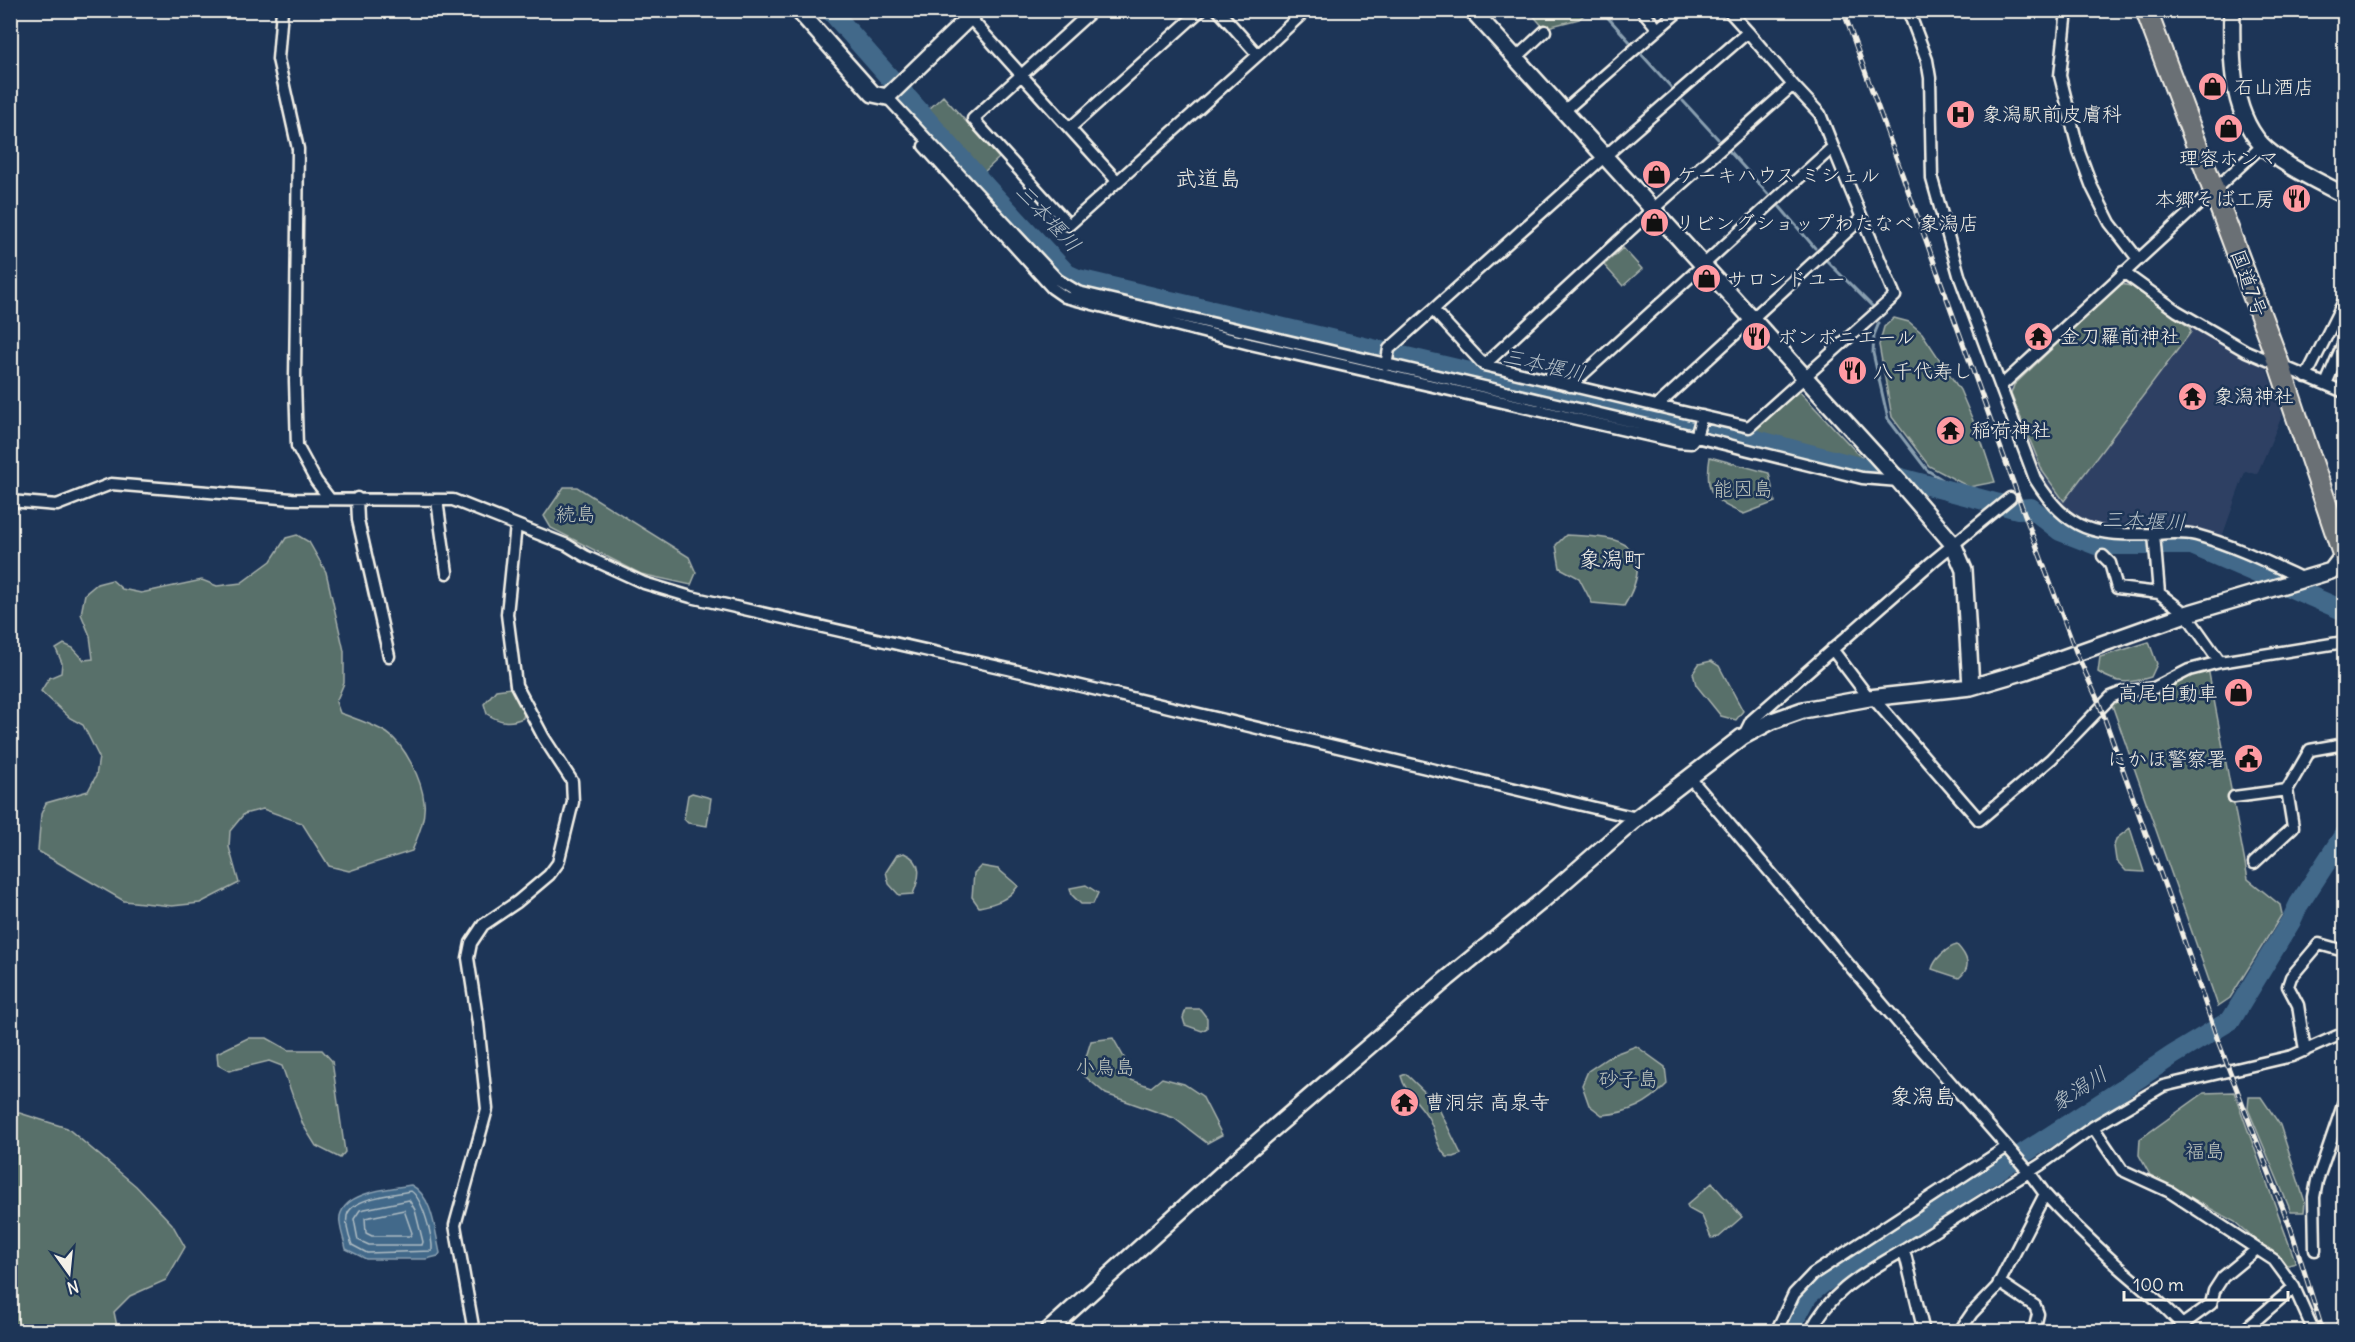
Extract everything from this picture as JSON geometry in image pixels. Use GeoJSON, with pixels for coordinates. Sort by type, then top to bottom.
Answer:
{"type":"FeatureCollection","features":[{"type":"Feature","properties":{"kind":"highway","name":"国道7号"},"geometry":{"type":"LineString","coordinates":[[2146,10],[2280,367],[2344,555]]}},
{"type":"Feature","properties":{"kind":"street"},"geometry":{"type":"LineString","coordinates":[[282,10],[278,59],[298,150],[297,446],[329,498]]}},
{"type":"Feature","properties":{"kind":"street"},"geometry":{"type":"LineString","coordinates":[[798,10],[873,94],[887,99],[1058,280],[1077,292],[1696,436],[1862,478],[1899,481]]}},
{"type":"Feature","properties":{"kind":"street"},"geometry":{"type":"LineString","coordinates":[[1093,10],[973,119],[1069,225],[1306,10]]}},
{"type":"Feature","properties":{"kind":"street"},"geometry":{"type":"LineString","coordinates":[[1070,128],[1201,10]]}},
{"type":"Feature","properties":{"kind":"street"},"geometry":{"type":"LineString","coordinates":[[1218,10],[1258,55]]}},
{"type":"Feature","properties":{"kind":"street"},"geometry":{"type":"LineString","coordinates":[[1642,10],[1658,29]]}},
{"type":"Feature","properties":{"kind":"street"},"geometry":{"type":"LineString","coordinates":[[1564,111],[1680,10]]}},
{"type":"Feature","properties":{"kind":"street"},"geometry":{"type":"LineString","coordinates":[[1434,311],[1484,365],[1749,427],[1895,296],[1820,114],[1728,10]]}},
{"type":"Feature","properties":{"kind":"street"},"geometry":{"type":"LineString","coordinates":[[1908,10],[1927,60],[1930,78],[1932,179],[1959,275],[2035,479],[2048,499],[2077,526],[2109,534],[2195,535],[2262,560],[2303,579]]}},
{"type":"Feature","properties":{"kind":"street"},"geometry":{"type":"LineString","coordinates":[[2067,10],[2060,76],[2079,152],[2092,187],[2110,223],[2138,259]]}},
{"type":"Feature","properties":{"kind":"street"},"geometry":{"type":"LineString","coordinates":[[2232,10],[2231,57],[2238,97],[2248,127],[2263,145],[2298,170],[2344,195]]}},
{"type":"Feature","properties":{"kind":"street"},"geometry":{"type":"LineString","coordinates":[[887,99],[974,14],[1021,75],[1118,182]]}},
{"type":"Feature","properties":{"kind":"street"},"geometry":{"type":"LineString","coordinates":[[1481,14],[1516,58],[1899,481],[1953,544],[1964,570],[1971,687]]}},
{"type":"Feature","properties":{"kind":"street"},"geometry":{"type":"LineString","coordinates":[[1516,58],[1545,31]]}},
{"type":"Feature","properties":{"kind":"street"},"geometry":{"type":"LineString","coordinates":[[1386,364],[1389,350],[1748,32]]}},
{"type":"Feature","properties":{"kind":"street"},"geometry":{"type":"LineString","coordinates":[[1484,365],[1652,210],[1793,85]]}},
{"type":"Feature","properties":{"kind":"street"},"geometry":{"type":"LineString","coordinates":[[887,99],[1052,288],[1065,297],[1250,344],[1666,440],[1691,442],[1696,436],[1701,417]]}},
{"type":"Feature","properties":{"kind":"street"},"geometry":{"type":"LineString","coordinates":[[2001,386],[2263,145]]}},
{"type":"Feature","properties":{"kind":"street"},"geometry":{"type":"LineString","coordinates":[[1570,386],[1833,147]]}},
{"type":"Feature","properties":{"kind":"street"},"geometry":{"type":"LineString","coordinates":[[1657,406],[1750,318],[1862,218]]}},
{"type":"Feature","properties":{"kind":"street"},"geometry":{"type":"LineString","coordinates":[[2123,272],[2177,311],[2246,351],[2344,392]]}},
{"type":"Feature","properties":{"kind":"street"},"geometry":{"type":"LineString","coordinates":[[2306,377],[2344,301]]}},
{"type":"Feature","properties":{"kind":"street"},"geometry":{"type":"LineString","coordinates":[[2326,384],[2344,342]]}},
{"type":"Feature","properties":{"kind":"street"},"geometry":{"type":"LineString","coordinates":[[10,501],[57,505],[111,484],[292,499],[453,500],[567,545],[585,556],[644,582],[691,597],[1038,675],[1637,818]]}},
{"type":"Feature","properties":{"kind":"street"},"geometry":{"type":"LineString","coordinates":[[357,498],[358,520],[389,656]]}},
{"type":"Feature","properties":{"kind":"street"},"geometry":{"type":"LineString","coordinates":[[1742,737],[1751,721],[1953,544],[2010,498]]}},
{"type":"Feature","properties":{"kind":"street"},"geometry":{"type":"LineString","coordinates":[[437,500],[447,573]]}},
{"type":"Feature","properties":{"kind":"street"},"geometry":{"type":"LineString","coordinates":[[474,1332],[455,1225],[487,1109],[478,1023],[468,958],[471,943],[483,925],[517,902],[549,875],[558,862],[573,802],[572,781],[544,738],[516,685],[507,614],[516,525]]}},
{"type":"Feature","properties":{"kind":"street"},"geometry":{"type":"LineString","coordinates":[[2154,534],[2159,594]]}},
{"type":"Feature","properties":{"kind":"street"},"geometry":{"type":"LineString","coordinates":[[1047,1332],[1237,1160],[1637,818],[1742,737],[1772,721],[1803,710],[1871,698],[1971,687],[2026,671],[2186,615],[2278,585],[2331,571],[2344,555]]}},
{"type":"Feature","properties":{"kind":"street"},"geometry":{"type":"LineString","coordinates":[[2103,556],[2110,563],[2117,588],[2159,594],[2186,615],[2220,662]]}},
{"type":"Feature","properties":{"kind":"street"},"geometry":{"type":"LineString","coordinates":[[1832,649],[1871,698],[1979,820],[2051,759],[2111,697],[2123,692],[2154,688],[2188,670],[2220,662],[2344,642]]}},
{"type":"Feature","properties":{"kind":"street"},"geometry":{"type":"LineString","coordinates":[[2254,863],[2293,826],[2287,790],[2310,750],[2344,744]]}},
{"type":"Feature","properties":{"kind":"street"},"geometry":{"type":"LineString","coordinates":[[1690,778],[2045,1194],[2066,1217],[2153,1295],[2185,1328],[2211,1304],[2214,1291],[2223,1277],[2257,1249]]}},
{"type":"Feature","properties":{"kind":"street"},"geometry":{"type":"LineString","coordinates":[[2234,797],[2287,790]]}},
{"type":"Feature","properties":{"kind":"street"},"geometry":{"type":"LineString","coordinates":[[2305,1051],[2298,1005],[2288,986],[2291,977],[2319,944],[2344,951]]}},
{"type":"Feature","properties":{"kind":"street"},"geometry":{"type":"LineString","coordinates":[[1810,1332],[1820,1311],[1833,1297],[1860,1276],[2028,1172],[2093,1127],[2163,1086],[2292,1056],[2344,1033]]}},
{"type":"Feature","properties":{"kind":"street"},"geometry":{"type":"LineString","coordinates":[[2315,1250],[2314,1197],[2317,1181],[2344,1102]]}},
{"type":"Feature","properties":{"kind":"street"},"geometry":{"type":"LineString","coordinates":[[2093,1127],[2121,1170],[2170,1192],[2274,1260],[2294,1287],[2314,1332]]}},
{"type":"Feature","properties":{"kind":"street"},"geometry":{"type":"LineString","coordinates":[[1776,1332],[1794,1294],[1813,1274],[2007,1147]]}},
{"type":"Feature","properties":{"kind":"street"},"geometry":{"type":"LineString","coordinates":[[1959,1332],[1999,1282],[2045,1194]]}},
{"type":"Feature","properties":{"kind":"street"},"geometry":{"type":"LineString","coordinates":[[1904,1250],[1924,1332]]}},
{"type":"Feature","properties":{"kind":"street"},"geometry":{"type":"LineString","coordinates":[[1999,1282],[2035,1306],[2038,1314],[2034,1332]]}},
{"type":"Feature","properties":{"kind":"street"},"geometry":{"type":"LineString","coordinates":[[2242,1332],[2294,1287]]}},
{"type":"Feature","properties":{"kind":"shaded area"},"geometry":{"type":"Polygon","coordinates":[[[2124,279],[2266,367],[2282,416],[2257,474],[2245,472],[2222,537],[2194,527],[2132,531],[2105,528],[2082,520],[2064,507],[2050,493],[2042,478],[2009,390],[2124,279]]]}},
{"type":"Feature","properties":{"kind":"green space"},"geometry":{"type":"Polygon","coordinates":[[[1534,10],[1589,11],[1579,19],[1544,28],[1531,13],[1534,10]]]}},
{"type":"Feature","properties":{"kind":"green space"},"geometry":{"type":"Polygon","coordinates":[[[943,96],[999,158],[984,172],[928,110],[943,96]]]}},
{"type":"Feature","properties":{"kind":"green space"},"geometry":{"type":"Polygon","coordinates":[[[1623,248],[1642,269],[1623,286],[1604,265],[1623,248]]]}},
{"type":"Feature","properties":{"kind":"green space"},"geometry":{"type":"Polygon","coordinates":[[[2120,284],[2131,286],[2189,327],[2191,332],[2064,501],[2043,472],[2011,394],[2014,385],[2120,284]]]}},
{"type":"Feature","properties":{"kind":"green space"},"geometry":{"type":"Polygon","coordinates":[[[1894,318],[1909,322],[1922,333],[1960,390],[1980,437],[1995,482],[1969,487],[1929,466],[1892,417],[1879,345],[1884,327],[1894,318]]]}},
{"type":"Feature","properties":{"kind":"green space"},"geometry":{"type":"Polygon","coordinates":[[[1799,391],[1863,459],[1752,432],[1799,391]]]}},
{"type":"Feature","properties":{"kind":"green space","name":"能因島"},"geometry":{"type":"Polygon","coordinates":[[[1710,457],[1769,473],[1775,502],[1744,514],[1724,505],[1713,494],[1710,487],[1708,469],[1710,457]]]}},
{"type":"Feature","properties":{"kind":"green space","name":"続島"},"geometry":{"type":"Polygon","coordinates":[[[564,487],[577,487],[689,557],[696,573],[691,585],[641,574],[551,528],[544,516],[564,487]]]}},
{"type":"Feature","properties":{"kind":"green space"},"geometry":{"type":"Polygon","coordinates":[[[297,535],[309,542],[326,572],[344,651],[344,683],[336,702],[340,713],[376,727],[394,739],[412,764],[420,784],[424,814],[412,851],[349,871],[329,866],[302,823],[263,809],[244,814],[230,831],[229,847],[239,883],[200,903],[172,906],[124,901],[38,851],[41,814],[46,803],[88,791],[96,776],[99,757],[83,725],[70,718],[41,691],[49,678],[61,673],[62,663],[56,649],[64,644],[73,648],[84,660],[93,659],[90,636],[81,614],[85,594],[97,584],[112,580],[122,589],[141,593],[202,580],[217,586],[241,583],[271,561],[286,538],[297,535]]]}},
{"type":"Feature","properties":{"kind":"green space"},"geometry":{"type":"Polygon","coordinates":[[[1566,535],[1614,540],[1632,551],[1636,559],[1636,578],[1624,606],[1592,603],[1579,578],[1560,568],[1556,545],[1566,535]]]}},
{"type":"Feature","properties":{"kind":"green space"},"geometry":{"type":"Polygon","coordinates":[[[2149,642],[2157,664],[2151,677],[2123,682],[2098,672],[2100,657],[2149,642]]]}},
{"type":"Feature","properties":{"kind":"green space"},"geometry":{"type":"Polygon","coordinates":[[[1711,661],[1719,666],[1743,711],[1736,720],[1721,716],[1696,685],[1693,673],[1699,664],[1711,661]]]}},
{"type":"Feature","properties":{"kind":"green space"},"geometry":{"type":"Polygon","coordinates":[[[2208,668],[2248,879],[2280,905],[2282,914],[2230,998],[2218,1006],[2111,702],[2126,694],[2208,668]]]}},
{"type":"Feature","properties":{"kind":"green space"},"geometry":{"type":"Polygon","coordinates":[[[511,688],[524,713],[523,718],[504,721],[487,714],[484,704],[496,690],[511,688]]]}},
{"type":"Feature","properties":{"kind":"green space"},"geometry":{"type":"Polygon","coordinates":[[[692,793],[711,798],[707,826],[688,823],[684,819],[688,795],[692,793]]]}},
{"type":"Feature","properties":{"kind":"green space"},"geometry":{"type":"Polygon","coordinates":[[[2130,828],[2144,872],[2126,871],[2116,860],[2114,846],[2116,839],[2130,828]]]}},
{"type":"Feature","properties":{"kind":"green space"},"geometry":{"type":"Polygon","coordinates":[[[904,853],[915,861],[919,876],[913,894],[899,895],[889,884],[886,872],[897,855],[904,853]]]}},
{"type":"Feature","properties":{"kind":"green space"},"geometry":{"type":"Polygon","coordinates":[[[981,866],[998,869],[1018,886],[1001,901],[979,907],[972,897],[974,873],[981,866]]]}},
{"type":"Feature","properties":{"kind":"green space"},"geometry":{"type":"Polygon","coordinates":[[[1086,885],[1098,893],[1093,904],[1081,904],[1072,895],[1070,888],[1086,885]]]}},
{"type":"Feature","properties":{"kind":"green space"},"geometry":{"type":"Polygon","coordinates":[[[1957,945],[1967,962],[1966,970],[1959,978],[1932,969],[1942,954],[1957,945]]]}},
{"type":"Feature","properties":{"kind":"green space"},"geometry":{"type":"Polygon","coordinates":[[[1186,1009],[1200,1009],[1207,1018],[1207,1028],[1202,1031],[1185,1025],[1183,1018],[1186,1009]]]}},
{"type":"Feature","properties":{"kind":"green space"},"geometry":{"type":"Polygon","coordinates":[[[248,1038],[267,1038],[288,1050],[322,1050],[332,1061],[345,1152],[340,1158],[316,1146],[303,1125],[282,1066],[269,1061],[229,1071],[218,1065],[217,1053],[248,1038]]]}},
{"type":"Feature","properties":{"kind":"green space","name":"小鳥島"},"geometry":{"type":"Polygon","coordinates":[[[1113,1038],[1126,1061],[1131,1080],[1151,1087],[1162,1078],[1184,1084],[1202,1096],[1222,1135],[1207,1143],[1174,1118],[1106,1094],[1081,1073],[1091,1041],[1113,1038]]]}},
{"type":"Feature","properties":{"kind":"green space","name":"砂子島"},"geometry":{"type":"Polygon","coordinates":[[[1636,1046],[1665,1067],[1667,1084],[1653,1097],[1629,1110],[1602,1115],[1589,1105],[1582,1085],[1588,1071],[1612,1055],[1636,1046]]]}},
{"type":"Feature","properties":{"kind":"green space"},"geometry":{"type":"Polygon","coordinates":[[[1406,1074],[1436,1103],[1461,1154],[1447,1157],[1443,1153],[1429,1119],[1403,1082],[1401,1076],[1406,1074]]]}},
{"type":"Feature","properties":{"kind":"green space","name":"福島"},"geometry":{"type":"Polygon","coordinates":[[[2234,1092],[2296,1263],[2285,1266],[2235,1222],[2150,1175],[2139,1155],[2140,1139],[2204,1093],[2234,1092]]]}},
{"type":"Feature","properties":{"kind":"green space","name":"福島"},"geometry":{"type":"Polygon","coordinates":[[[2249,1097],[2261,1097],[2280,1125],[2305,1202],[2304,1212],[2291,1212],[2248,1109],[2249,1097]]]}},
{"type":"Feature","properties":{"kind":"green space"},"geometry":{"type":"Polygon","coordinates":[[[10,1110],[67,1128],[136,1186],[172,1224],[185,1247],[166,1280],[130,1296],[114,1312],[118,1331],[11,1331],[10,1110]]]}},
{"type":"Feature","properties":{"kind":"green space"},"geometry":{"type":"Polygon","coordinates":[[[1712,1183],[1742,1217],[1719,1237],[1711,1238],[1702,1216],[1689,1209],[1687,1205],[1712,1183]]]}},
{"type":"Feature","properties":{"kind":"water"},"geometry":{"type":"Polygon","coordinates":[[[411,1185],[424,1197],[429,1206],[440,1253],[438,1256],[426,1259],[366,1259],[346,1249],[340,1228],[340,1216],[351,1201],[381,1190],[411,1185]]]}},
{"type":"Feature","properties":{"kind":"waterway","name":"三本堰川"},"geometry":{"type":"LineString","coordinates":[[830,10],[988,189],[1067,274],[1078,279],[1756,440],[2018,509],[2031,508],[2060,531],[2096,545],[2192,545],[2340,609]]}},
{"type":"Feature","properties":{"kind":"waterway"},"geometry":{"type":"LineString","coordinates":[[1601,10],[1630,42]]}},
{"type":"Feature","properties":{"kind":"waterway"},"geometry":{"type":"LineString","coordinates":[[1642,55],[1671,87]]}},
{"type":"Feature","properties":{"kind":"waterway"},"geometry":{"type":"LineString","coordinates":[[1683,101],[1718,139]]}},
{"type":"Feature","properties":{"kind":"waterway"},"geometry":{"type":"LineString","coordinates":[[1730,152],[1768,194]]}},
{"type":"Feature","properties":{"kind":"waterway"},"geometry":{"type":"LineString","coordinates":[[1780,207],[1815,248]]}},
{"type":"Feature","properties":{"kind":"waterway"},"geometry":{"type":"LineString","coordinates":[[1827,261],[1872,306]]}},
{"type":"Feature","properties":{"kind":"waterway"},"geometry":{"type":"LineString","coordinates":[[1879,323],[1874,335],[1873,353],[1888,419],[1927,470],[1965,494]]}},
{"type":"Feature","properties":{"kind":"waterway","name":"象潟川"},"geometry":{"type":"LineString","coordinates":[[1788,1332],[1808,1295],[1823,1283],[2173,1055],[2231,1020],[2299,904],[2344,835]]}},
{"type":"Feature","properties":{"kind":"railway"},"geometry":{"type":"LineString","coordinates":[[1843,10],[2026,518],[2076,652],[2099,703],[2218,1041],[2291,1229],[2323,1332]]}},
{"type":"Feature","properties":{"kind":"place","name":"石山酒店"},"geometry":{"type":"Point","coordinates":[2213,87]}},
{"type":"Feature","properties":{"kind":"place","name":"象潟駅前皮膚科"},"geometry":{"type":"Point","coordinates":[1961,114]}},
{"type":"Feature","properties":{"kind":"place","name":"理容ホンマ"},"geometry":{"type":"Point","coordinates":[2229,128]}},
{"type":"Feature","properties":{"kind":"place","name":"ケーキハウス ミシェル"},"geometry":{"type":"Point","coordinates":[1656,175]}},
{"type":"Feature","properties":{"kind":"place","name":"本郷そば工房"},"geometry":{"type":"Point","coordinates":[2296,199]}},
{"type":"Feature","properties":{"kind":"place","name":"リビングショップわたなべ 象潟店"},"geometry":{"type":"Point","coordinates":[1654,223]}},
{"type":"Feature","properties":{"kind":"place","name":"サロンドユー"},"geometry":{"type":"Point","coordinates":[1706,279]}},
{"type":"Feature","properties":{"kind":"place","name":"金刀羅前神社"},"geometry":{"type":"Point","coordinates":[2039,336]}},
{"type":"Feature","properties":{"kind":"place","name":"ボンボニエール"},"geometry":{"type":"Point","coordinates":[1756,337]}},
{"type":"Feature","properties":{"kind":"place","name":"八千代寿し"},"geometry":{"type":"Point","coordinates":[1852,371]}},
{"type":"Feature","properties":{"kind":"place","name":"象潟神社"},"geometry":{"type":"Point","coordinates":[2193,396]}},
{"type":"Feature","properties":{"kind":"place","name":"稲荷神社"},"geometry":{"type":"Point","coordinates":[1950,430]}},
{"type":"Feature","properties":{"kind":"place","name":"高尾自動車"},"geometry":{"type":"Point","coordinates":[2239,693]}},
{"type":"Feature","properties":{"kind":"place","name":"にかほ警察署"},"geometry":{"type":"Point","coordinates":[2248,759]}},
{"type":"Feature","properties":{"kind":"place","name":"曹洞宗 高泉寺"},"geometry":{"type":"Point","coordinates":[1404,1102]}},
{"type":"Feature","properties":{"kind":"district","name":"武道島"},"geometry":{"type":"Point","coordinates":[1208,178]}},
{"type":"Feature","properties":{"kind":"district","name":"象潟町"},"geometry":{"type":"Point","coordinates":[1612,559]}},
{"type":"Feature","properties":{"kind":"district","name":"象潟島"},"geometry":{"type":"Point","coordinates":[1923,1096]}}]}
